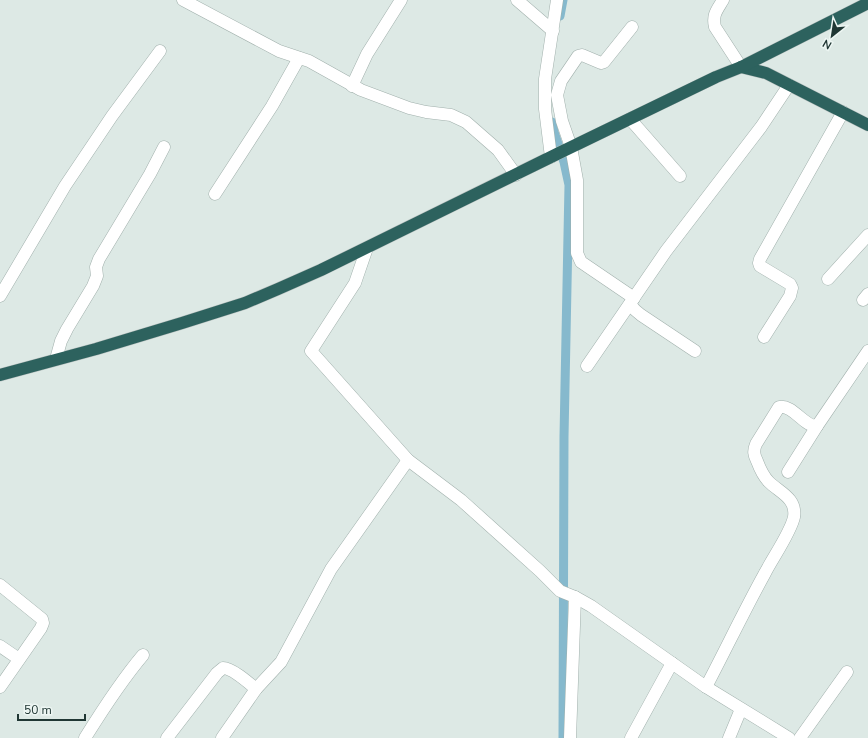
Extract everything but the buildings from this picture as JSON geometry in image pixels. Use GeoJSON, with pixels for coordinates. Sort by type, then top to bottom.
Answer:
{"type":"FeatureCollection","features":[{"type":"Feature","properties":{"kind":"highway"},"geometry":{"type":"LineString","coordinates":[[0,375],[182,323],[245,303],[314,274],[570,147],[741,66],[868,3]]}},
{"type":"Feature","properties":{"kind":"highway"},"geometry":{"type":"LineString","coordinates":[[741,66],[766,73],[868,125]]}},
{"type":"Feature","properties":{"kind":"street"},"geometry":{"type":"LineString","coordinates":[[183,0],[279,51],[309,61],[361,90],[397,105],[426,112],[451,115],[466,122],[498,150],[516,175]]}},
{"type":"Feature","properties":{"kind":"street"},"geometry":{"type":"LineString","coordinates":[[352,86],[367,54],[401,0]]}},
{"type":"Feature","properties":{"kind":"street"},"geometry":{"type":"LineString","coordinates":[[516,0],[553,31]]}},
{"type":"Feature","properties":{"kind":"street"},"geometry":{"type":"LineString","coordinates":[[554,155],[545,109],[545,80],[557,0]]}},
{"type":"Feature","properties":{"kind":"street"},"geometry":{"type":"LineString","coordinates":[[723,0],[715,14],[715,27],[741,66]]}},
{"type":"Feature","properties":{"kind":"street"},"geometry":{"type":"LineString","coordinates":[[632,27],[608,60],[601,63],[582,55],[578,56],[561,81],[557,95],[577,180],[578,259],[632,301],[635,310],[641,315],[695,351]]}},
{"type":"Feature","properties":{"kind":"street"},"geometry":{"type":"LineString","coordinates":[[0,296],[65,186],[112,116],[160,51]]}},
{"type":"Feature","properties":{"kind":"street"},"geometry":{"type":"LineString","coordinates":[[215,194],[272,106],[299,58]]}},
{"type":"Feature","properties":{"kind":"street"},"geometry":{"type":"LineString","coordinates":[[587,366],[666,251],[761,127],[789,85]]}},
{"type":"Feature","properties":{"kind":"street"},"geometry":{"type":"LineString","coordinates":[[764,337],[790,296],[792,288],[790,284],[760,266],[760,259],[843,112]]}},
{"type":"Feature","properties":{"kind":"street"},"geometry":{"type":"LineString","coordinates":[[630,119],[680,176]]}},
{"type":"Feature","properties":{"kind":"street"},"geometry":{"type":"LineString","coordinates":[[56,359],[61,341],[67,329],[93,286],[97,276],[96,267],[99,259],[150,174],[164,147]]}},
{"type":"Feature","properties":{"kind":"street"},"geometry":{"type":"LineString","coordinates":[[828,279],[868,235]]}},
{"type":"Feature","properties":{"kind":"street"},"geometry":{"type":"LineString","coordinates":[[367,248],[355,284],[311,351],[408,460],[461,500],[540,571],[568,594],[591,606],[706,687],[741,709],[772,734],[789,738]]}},
{"type":"Feature","properties":{"kind":"street"},"geometry":{"type":"LineString","coordinates":[[788,472],[868,352]]}},
{"type":"Feature","properties":{"kind":"street"},"geometry":{"type":"LineString","coordinates":[[706,687],[765,572],[790,527],[794,516],[792,502],[787,496],[770,483],[760,469],[754,455],[756,444],[779,407],[785,407],[815,427],[818,426]]}},
{"type":"Feature","properties":{"kind":"street"},"geometry":{"type":"LineString","coordinates":[[222,738],[256,689],[281,662],[331,569],[408,460]]}},
{"type":"Feature","properties":{"kind":"street"},"geometry":{"type":"LineString","coordinates":[[0,585],[42,619],[43,623],[0,687]]}},
{"type":"Feature","properties":{"kind":"street"},"geometry":{"type":"LineString","coordinates":[[568,594],[570,738]]}},
{"type":"Feature","properties":{"kind":"street"},"geometry":{"type":"LineString","coordinates":[[0,646],[19,659]]}},
{"type":"Feature","properties":{"kind":"street"},"geometry":{"type":"LineString","coordinates":[[85,738],[106,704],[143,655]]}},
{"type":"Feature","properties":{"kind":"street"},"geometry":{"type":"LineString","coordinates":[[631,738],[672,663]]}},
{"type":"Feature","properties":{"kind":"street"},"geometry":{"type":"LineString","coordinates":[[167,738],[217,673],[223,668],[231,671],[256,689]]}},
{"type":"Feature","properties":{"kind":"street"},"geometry":{"type":"LineString","coordinates":[[800,738],[846,672]]}},
{"type":"Feature","properties":{"kind":"street"},"geometry":{"type":"LineString","coordinates":[[728,738],[741,709]]}},
{"type":"Feature","properties":{"kind":"waterway"},"geometry":{"type":"LineString","coordinates":[[560,16],[563,0]]}},
{"type":"Feature","properties":{"kind":"waterway"},"geometry":{"type":"LineString","coordinates":[[552,122],[569,185],[564,437],[563,738]]}}]}
